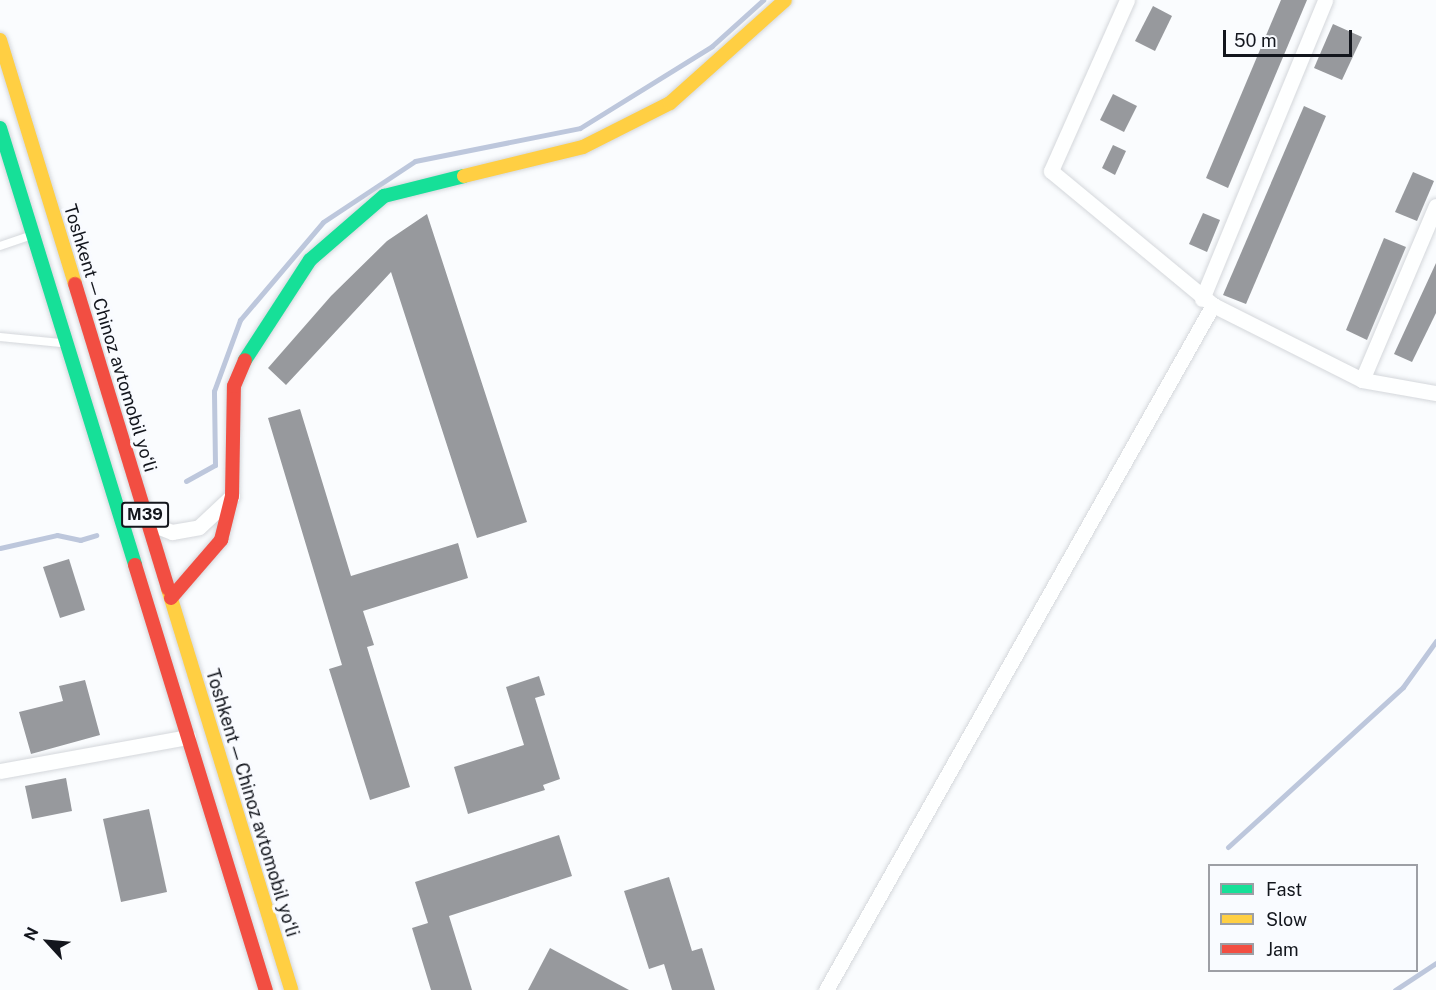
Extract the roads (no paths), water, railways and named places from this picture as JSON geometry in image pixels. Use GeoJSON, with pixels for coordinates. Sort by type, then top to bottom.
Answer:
{"type":"FeatureCollection","features":[{"type":"Feature","properties":{"kind":"main road"},"geometry":{"type":"LineString","coordinates":[[171,598],[221,540],[232,496],[234,386],[251,346],[310,260],[384,196],[583,147],[670,103],[785,0]]}},
{"type":"Feature","properties":{"kind":"main road","name":"Toshkent — Chinoz avtomobil yoʻli"},"geometry":{"type":"LineString","coordinates":[[0,40],[290,989]]}},
{"type":"Feature","properties":{"kind":"main road","name":"M39"},"geometry":{"type":"LineString","coordinates":[[0,128],[11,179],[33,235],[266,988]]}},
{"type":"Feature","properties":{"kind":"street"},"geometry":{"type":"LineString","coordinates":[[1127,0],[1051,171],[1208,302],[1362,380],[1436,393]]}},
{"type":"Feature","properties":{"kind":"street"},"geometry":{"type":"LineString","coordinates":[[826,990],[1208,302],[1324,0]]}},
{"type":"Feature","properties":{"kind":"street"},"geometry":{"type":"LineString","coordinates":[[1362,380],[1436,206]]}},
{"type":"Feature","properties":{"kind":"street"},"geometry":{"type":"LineString","coordinates":[[147,522],[172,532],[199,527],[232,496]]}},
{"type":"Feature","properties":{"kind":"street"},"geometry":{"type":"LineString","coordinates":[[0,771],[188,737]]}},
{"type":"Feature","properties":{"kind":"lane"},"geometry":{"type":"LineString","coordinates":[[0,246],[33,235]]}},
{"type":"Feature","properties":{"kind":"lane"},"geometry":{"type":"LineString","coordinates":[[0,338],[66,343]]}},
{"type":"Feature","properties":{"kind":"waterway"},"geometry":{"type":"LineString","coordinates":[[186,481],[215,465],[214,391],[240,320],[323,222],[415,161],[580,128],[712,46],[763,0]]}},
{"type":"Feature","properties":{"kind":"waterway"},"geometry":{"type":"LineString","coordinates":[[0,548],[57,535],[80,540],[96,535]]}},
{"type":"Feature","properties":{"kind":"waterway"},"geometry":{"type":"LineString","coordinates":[[1228,847],[1403,687],[1436,641]]}},
{"type":"Feature","properties":{"kind":"waterway"},"geometry":{"type":"LineString","coordinates":[[1395,990],[1436,963]]}}]}
